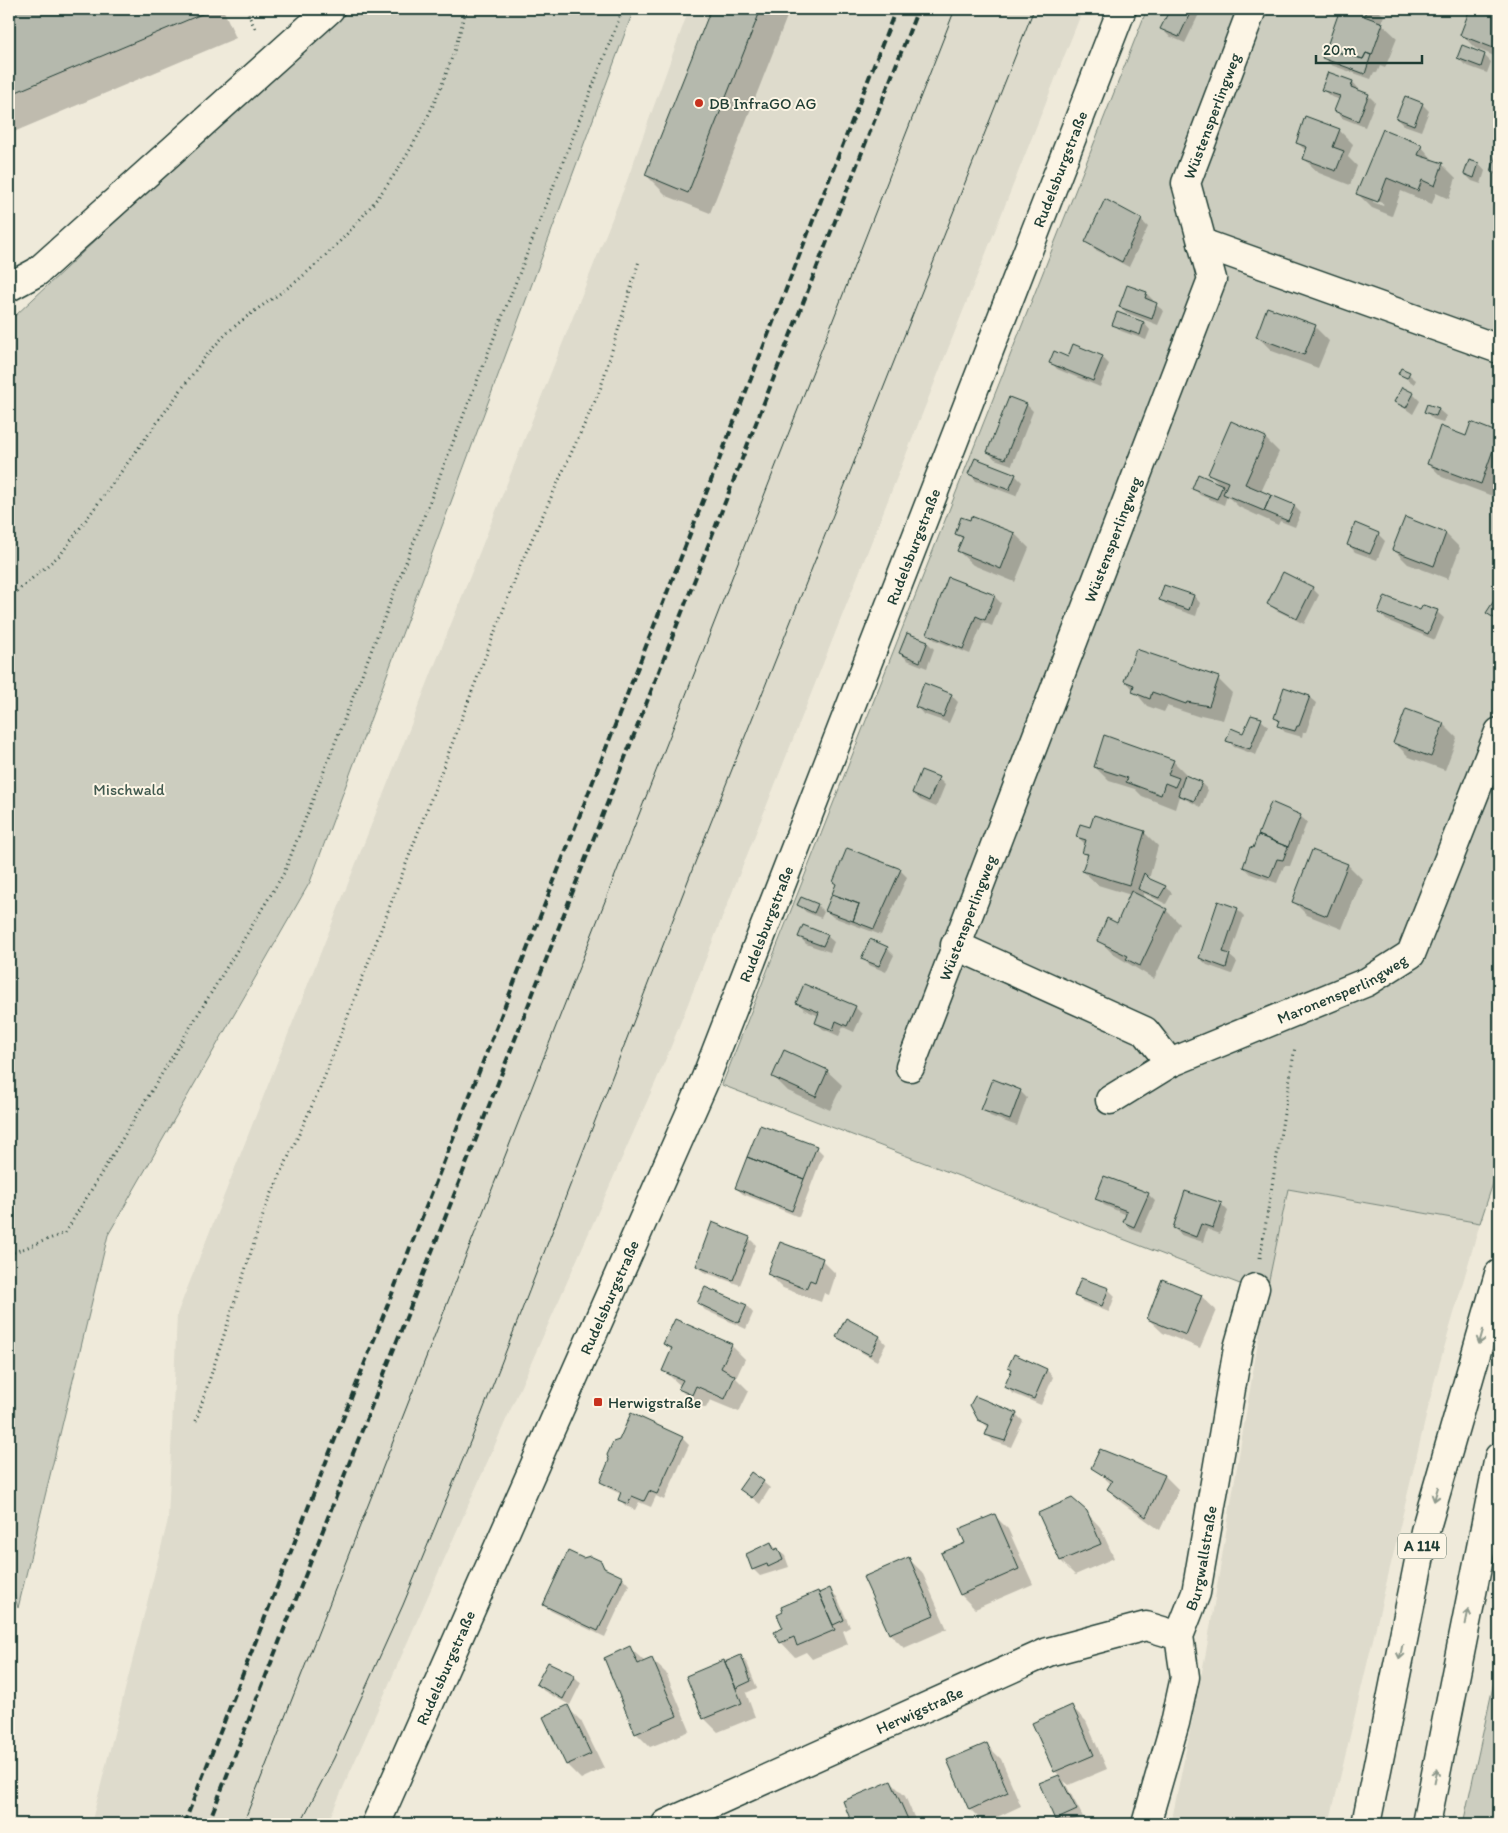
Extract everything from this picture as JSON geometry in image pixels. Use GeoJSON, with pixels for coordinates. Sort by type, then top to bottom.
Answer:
{"type":"FeatureCollection","features":[{"type":"Feature","properties":{"kind":"main road"},"geometry":{"type":"LineString","coordinates":[[9,287],[37,272],[330,9]]}},
{"type":"Feature","properties":{"kind":"main road","name":"Rudelsburgstraße"},"geometry":{"type":"LineString","coordinates":[[376,1824],[704,1080],[1122,9]]}},
{"type":"Feature","properties":{"kind":"main road","name":"Wüstensperlingweg"},"geometry":{"type":"LineString","coordinates":[[910,1067],[955,945],[1212,279],[1186,183],[1252,9]]}},
{"type":"Feature","properties":{"kind":"main road"},"geometry":{"type":"LineString","coordinates":[[1202,243],[1499,349]]}},
{"type":"Feature","properties":{"kind":"main road","name":"Maronensperlingweg"},"geometry":{"type":"LineString","coordinates":[[1110,1100],[1170,1063],[1367,982],[1411,954],[1499,732]]}},
{"type":"Feature","properties":{"kind":"main road"},"geometry":{"type":"LineString","coordinates":[[955,945],[1144,1031],[1170,1063]]}},
{"type":"Feature","properties":{"kind":"main road","name":"A 114"},"geometry":{"type":"LineString","coordinates":[[1366,1824],[1425,1532],[1499,1274]]}},
{"type":"Feature","properties":{"kind":"main road","name":"Burgwallstraße"},"geometry":{"type":"LineString","coordinates":[[1179,1636],[1196,1593],[1238,1348],[1255,1288]]}},
{"type":"Feature","properties":{"kind":"main road"},"geometry":{"type":"LineString","coordinates":[[1426,1824],[1499,1457]]}},
{"type":"Feature","properties":{"kind":"main road","name":"Herwigstraße"},"geometry":{"type":"LineString","coordinates":[[666,1824],[1048,1652],[1146,1626],[1179,1636]]}},
{"type":"Feature","properties":{"kind":"main road"},"geometry":{"type":"LineString","coordinates":[[1146,1824],[1176,1723],[1186,1676],[1179,1636]]}},
{"type":"Feature","properties":{"kind":"path"},"geometry":{"type":"LineString","coordinates":[[9,598],[61,554],[205,357],[233,327],[303,276],[346,236],[398,172],[436,103],[456,51],[466,9]]}},
{"type":"Feature","properties":{"kind":"path"},"geometry":{"type":"LineString","coordinates":[[9,1254],[65,1233],[284,873],[623,9]]}},
{"type":"Feature","properties":{"kind":"path"},"geometry":{"type":"LineString","coordinates":[[196,1422],[266,1206],[321,1086],[522,561],[600,390],[639,261]]}},
{"type":"Feature","properties":{"kind":"path"},"geometry":{"type":"LineString","coordinates":[[1255,1288],[1301,1010]]}},
{"type":"Feature","properties":{"kind":"shaded area"},"geometry":{"type":"Polygon","coordinates":[[[689,9],[1083,9],[668,1054],[327,1824],[91,1824],[168,1520],[177,1314],[625,186],[689,9]]]}},
{"type":"Feature","properties":{"kind":"shaded area"},"geometry":{"type":"Polygon","coordinates":[[[1288,1189],[1480,1223],[1434,1383],[1329,1824],[1171,1824],[1206,1652],[1266,1294],[1288,1189]]]}},
{"type":"Feature","properties":{"kind":"green space","name":"Mischwald"},"geometry":{"type":"Polygon","coordinates":[[[342,9],[634,9],[310,882],[108,1235],[18,1608],[9,1576],[9,318],[16,315],[342,9]]]}},
{"type":"Feature","properties":{"kind":"green space"},"geometry":{"type":"Polygon","coordinates":[[[1147,9],[1499,9],[1499,1165],[1480,1223],[1288,1189],[1266,1294],[722,1085],[1147,9]]]}},
{"type":"Feature","properties":{"kind":"green space"},"geometry":{"type":"Polygon","coordinates":[[[1499,1659],[1499,1824],[1463,1824],[1499,1659]]]}},
{"type":"Feature","properties":{"kind":"building"},"geometry":{"type":"Polygon","coordinates":[[[9,9],[208,9],[209,11],[9,95],[9,9]]]}},
{"type":"Feature","properties":{"kind":"building","name":"DB InfraGO AG"},"geometry":{"type":"Polygon","coordinates":[[[711,9],[761,9],[688,193],[645,175],[711,9]]]}},
{"type":"Feature","properties":{"kind":"building"},"geometry":{"type":"Polygon","coordinates":[[[1170,9],[1192,9],[1179,37],[1160,29],[1170,9]]]}},
{"type":"Feature","properties":{"kind":"building"},"geometry":{"type":"Polygon","coordinates":[[[1340,9],[1367,9],[1364,16],[1383,23],[1372,55],[1366,53],[1363,59],[1326,49],[1340,9]]]}},
{"type":"Feature","properties":{"kind":"building"},"geometry":{"type":"Polygon","coordinates":[[[1470,9],[1499,9],[1499,41],[1496,49],[1460,35],[1470,9]]]}},
{"type":"Feature","properties":{"kind":"building"},"geometry":{"type":"Polygon","coordinates":[[[1462,45],[1485,54],[1481,67],[1457,58],[1462,45]]]}},
{"type":"Feature","properties":{"kind":"building"},"geometry":{"type":"Polygon","coordinates":[[[1326,49],[1363,59],[1366,53],[1371,55],[1365,74],[1322,58],[1326,49]]]}},
{"type":"Feature","properties":{"kind":"building"},"geometry":{"type":"Polygon","coordinates":[[[1328,72],[1353,81],[1351,87],[1369,94],[1358,121],[1334,111],[1340,96],[1321,90],[1328,72]]]}},
{"type":"Feature","properties":{"kind":"building"},"geometry":{"type":"Polygon","coordinates":[[[1405,96],[1423,103],[1414,125],[1396,118],[1405,96]]]}},
{"type":"Feature","properties":{"kind":"building"},"geometry":{"type":"Polygon","coordinates":[[[1305,116],[1340,129],[1333,147],[1344,151],[1336,171],[1303,159],[1307,147],[1296,143],[1305,116]]]}},
{"type":"Feature","properties":{"kind":"building"},"geometry":{"type":"Polygon","coordinates":[[[1383,129],[1422,145],[1418,155],[1443,163],[1435,186],[1422,180],[1418,191],[1387,178],[1378,202],[1356,194],[1383,129]]]}},
{"type":"Feature","properties":{"kind":"building"},"geometry":{"type":"Polygon","coordinates":[[[1499,149],[1499,174],[1491,171],[1499,149]]]}},
{"type":"Feature","properties":{"kind":"building"},"geometry":{"type":"Polygon","coordinates":[[[1469,160],[1479,163],[1474,178],[1464,174],[1469,160]]]}},
{"type":"Feature","properties":{"kind":"building"},"geometry":{"type":"Polygon","coordinates":[[[1105,199],[1142,219],[1122,262],[1085,242],[1105,199]]]}},
{"type":"Feature","properties":{"kind":"building"},"geometry":{"type":"Polygon","coordinates":[[[1127,285],[1147,292],[1145,298],[1157,303],[1152,319],[1119,307],[1127,285]]]}},
{"type":"Feature","properties":{"kind":"building"},"geometry":{"type":"Polygon","coordinates":[[[1267,307],[1316,325],[1304,355],[1256,337],[1267,307]]]}},
{"type":"Feature","properties":{"kind":"building"},"geometry":{"type":"Polygon","coordinates":[[[1117,312],[1144,322],[1140,335],[1112,325],[1117,312]]]}},
{"type":"Feature","properties":{"kind":"building"},"geometry":{"type":"Polygon","coordinates":[[[1073,344],[1103,356],[1093,381],[1049,363],[1054,351],[1068,357],[1073,344]]]}},
{"type":"Feature","properties":{"kind":"building"},"geometry":{"type":"Polygon","coordinates":[[[1401,368],[1410,372],[1407,378],[1398,374],[1401,368]]]}},
{"type":"Feature","properties":{"kind":"building"},"geometry":{"type":"Polygon","coordinates":[[[1402,387],[1414,393],[1406,408],[1394,402],[1402,387]]]}},
{"type":"Feature","properties":{"kind":"building"},"geometry":{"type":"Polygon","coordinates":[[[1009,397],[1027,404],[1005,459],[987,452],[1009,397]]]}},
{"type":"Feature","properties":{"kind":"building"},"geometry":{"type":"Polygon","coordinates":[[[1427,404],[1439,408],[1436,416],[1424,412],[1427,404]]]}},
{"type":"Feature","properties":{"kind":"building"},"geometry":{"type":"Polygon","coordinates":[[[1231,421],[1266,437],[1245,484],[1271,495],[1264,511],[1223,494],[1228,482],[1208,474],[1231,421]]]}},
{"type":"Feature","properties":{"kind":"building"},"geometry":{"type":"Polygon","coordinates":[[[1471,422],[1499,433],[1481,484],[1427,464],[1440,426],[1466,436],[1471,422]]]}},
{"type":"Feature","properties":{"kind":"building"},"geometry":{"type":"Polygon","coordinates":[[[975,458],[1016,474],[1009,490],[968,474],[975,458]]]}},
{"type":"Feature","properties":{"kind":"building"},"geometry":{"type":"Polygon","coordinates":[[[1198,474],[1223,485],[1217,499],[1192,489],[1198,474]]]}},
{"type":"Feature","properties":{"kind":"building"},"geometry":{"type":"Polygon","coordinates":[[[1271,495],[1295,505],[1288,521],[1264,511],[1271,495]]]}},
{"type":"Feature","properties":{"kind":"building"},"geometry":{"type":"Polygon","coordinates":[[[971,516],[1015,533],[1001,569],[957,551],[963,537],[955,534],[961,517],[970,520],[971,516]]]}},
{"type":"Feature","properties":{"kind":"building"},"geometry":{"type":"Polygon","coordinates":[[[1405,517],[1446,533],[1434,566],[1392,550],[1405,517]]]}},
{"type":"Feature","properties":{"kind":"building"},"geometry":{"type":"Polygon","coordinates":[[[1355,523],[1379,533],[1370,554],[1347,545],[1355,523]]]}},
{"type":"Feature","properties":{"kind":"building"},"geometry":{"type":"Polygon","coordinates":[[[1283,572],[1313,587],[1297,619],[1267,604],[1283,572]]]}},
{"type":"Feature","properties":{"kind":"building"},"geometry":{"type":"Polygon","coordinates":[[[948,577],[995,595],[985,620],[976,616],[963,649],[927,634],[948,577]]]}},
{"type":"Feature","properties":{"kind":"building"},"geometry":{"type":"Polygon","coordinates":[[[1164,585],[1194,595],[1189,610],[1159,600],[1164,585]]]}},
{"type":"Feature","properties":{"kind":"building"},"geometry":{"type":"Polygon","coordinates":[[[1499,593],[1499,621],[1486,613],[1499,593]]]}},
{"type":"Feature","properties":{"kind":"building"},"geometry":{"type":"Polygon","coordinates":[[[1385,596],[1420,610],[1423,605],[1438,610],[1428,634],[1378,613],[1385,596]]]}},
{"type":"Feature","properties":{"kind":"building"},"geometry":{"type":"Polygon","coordinates":[[[907,633],[928,641],[920,662],[899,653],[907,633]]]}},
{"type":"Feature","properties":{"kind":"building"},"geometry":{"type":"Polygon","coordinates":[[[1136,649],[1219,677],[1209,706],[1187,702],[1186,704],[1152,692],[1150,699],[1132,692],[1134,685],[1124,681],[1136,649]]]}},
{"type":"Feature","properties":{"kind":"building"},"geometry":{"type":"Polygon","coordinates":[[[924,683],[952,694],[943,717],[915,707],[924,683]]]}},
{"type":"Feature","properties":{"kind":"building"},"geometry":{"type":"Polygon","coordinates":[[[1284,687],[1310,696],[1299,726],[1297,726],[1295,731],[1277,726],[1279,720],[1274,718],[1284,687]]]}},
{"type":"Feature","properties":{"kind":"building"},"geometry":{"type":"Polygon","coordinates":[[[1406,709],[1444,723],[1431,757],[1393,743],[1406,709]]]}},
{"type":"Feature","properties":{"kind":"building"},"geometry":{"type":"Polygon","coordinates":[[[1251,715],[1262,718],[1250,749],[1226,741],[1231,728],[1243,733],[1251,715]]]}},
{"type":"Feature","properties":{"kind":"building"},"geometry":{"type":"Polygon","coordinates":[[[1104,735],[1174,760],[1168,774],[1179,778],[1175,787],[1165,783],[1161,795],[1126,782],[1128,778],[1094,767],[1104,735]]]}},
{"type":"Feature","properties":{"kind":"building"},"geometry":{"type":"Polygon","coordinates":[[[921,770],[939,777],[929,801],[912,793],[921,770]]]}},
{"type":"Feature","properties":{"kind":"building"},"geometry":{"type":"Polygon","coordinates":[[[1185,775],[1202,782],[1194,801],[1178,795],[1185,775]]]}},
{"type":"Feature","properties":{"kind":"building"},"geometry":{"type":"Polygon","coordinates":[[[1271,802],[1301,815],[1288,847],[1258,835],[1271,802]]]}},
{"type":"Feature","properties":{"kind":"building"},"geometry":{"type":"Polygon","coordinates":[[[1094,815],[1145,831],[1129,885],[1082,871],[1088,854],[1082,853],[1086,840],[1076,837],[1080,824],[1090,827],[1094,815]]]}},
{"type":"Feature","properties":{"kind":"building"},"geometry":{"type":"Polygon","coordinates":[[[1258,835],[1288,847],[1283,860],[1277,859],[1270,877],[1243,867],[1250,847],[1253,848],[1258,835]]]}},
{"type":"Feature","properties":{"kind":"building"},"geometry":{"type":"Polygon","coordinates":[[[847,848],[901,869],[874,929],[853,921],[859,904],[832,894],[836,884],[833,882],[847,848]]]}},
{"type":"Feature","properties":{"kind":"building"},"geometry":{"type":"Polygon","coordinates":[[[1312,850],[1348,864],[1327,916],[1292,902],[1312,850]]]}},
{"type":"Feature","properties":{"kind":"building"},"geometry":{"type":"Polygon","coordinates":[[[1144,873],[1150,879],[1166,886],[1159,898],[1138,889],[1144,873]]]}},
{"type":"Feature","properties":{"kind":"building"},"geometry":{"type":"Polygon","coordinates":[[[1131,891],[1167,909],[1140,966],[1126,959],[1128,956],[1097,941],[1107,918],[1117,923],[1131,891]]]}},
{"type":"Feature","properties":{"kind":"building"},"geometry":{"type":"Polygon","coordinates":[[[832,894],[859,904],[853,921],[825,911],[832,894]]]}},
{"type":"Feature","properties":{"kind":"building"},"geometry":{"type":"Polygon","coordinates":[[[801,897],[818,904],[814,913],[797,905],[801,897]]]}},
{"type":"Feature","properties":{"kind":"building"},"geometry":{"type":"Polygon","coordinates":[[[1218,901],[1238,908],[1223,952],[1230,954],[1226,968],[1199,958],[1218,901]]]}},
{"type":"Feature","properties":{"kind":"building"},"geometry":{"type":"Polygon","coordinates":[[[803,925],[828,935],[823,946],[798,937],[803,925]]]}},
{"type":"Feature","properties":{"kind":"building"},"geometry":{"type":"Polygon","coordinates":[[[870,939],[888,947],[879,966],[861,959],[870,939]]]}},
{"type":"Feature","properties":{"kind":"building"},"geometry":{"type":"Polygon","coordinates":[[[804,984],[856,1006],[847,1026],[836,1021],[833,1030],[815,1023],[819,1012],[796,1003],[804,984]]]}},
{"type":"Feature","properties":{"kind":"building"},"geometry":{"type":"Polygon","coordinates":[[[784,1050],[828,1070],[816,1097],[772,1077],[784,1050]]]}},
{"type":"Feature","properties":{"kind":"building"},"geometry":{"type":"Polygon","coordinates":[[[993,1079],[1021,1090],[1010,1120],[981,1110],[993,1079]]]}},
{"type":"Feature","properties":{"kind":"building"},"geometry":{"type":"Polygon","coordinates":[[[760,1125],[817,1146],[804,1179],[747,1157],[760,1125]]]}},
{"type":"Feature","properties":{"kind":"building"},"geometry":{"type":"Polygon","coordinates":[[[747,1157],[804,1179],[792,1211],[735,1188],[747,1157]]]}},
{"type":"Feature","properties":{"kind":"building"},"geometry":{"type":"Polygon","coordinates":[[[1104,1176],[1149,1193],[1134,1227],[1123,1222],[1127,1211],[1095,1199],[1104,1176]]]}},
{"type":"Feature","properties":{"kind":"building"},"geometry":{"type":"Polygon","coordinates":[[[1185,1191],[1222,1203],[1213,1228],[1201,1224],[1196,1237],[1173,1228],[1185,1191]]]}},
{"type":"Feature","properties":{"kind":"building"},"geometry":{"type":"Polygon","coordinates":[[[712,1222],[750,1237],[733,1280],[696,1266],[712,1222]]]}},
{"type":"Feature","properties":{"kind":"building"},"geometry":{"type":"Polygon","coordinates":[[[780,1242],[823,1258],[815,1282],[810,1280],[806,1289],[767,1274],[780,1242]]]}},
{"type":"Feature","properties":{"kind":"building"},"geometry":{"type":"Polygon","coordinates":[[[1081,1278],[1109,1288],[1102,1306],[1074,1296],[1081,1278]]]}},
{"type":"Feature","properties":{"kind":"building"},"geometry":{"type":"Polygon","coordinates":[[[1162,1279],[1202,1295],[1186,1335],[1147,1319],[1162,1279]]]}},
{"type":"Feature","properties":{"kind":"building"},"geometry":{"type":"Polygon","coordinates":[[[705,1287],[747,1305],[739,1323],[697,1303],[705,1287]]]}},
{"type":"Feature","properties":{"kind":"building"},"geometry":{"type":"Polygon","coordinates":[[[846,1318],[880,1336],[870,1355],[836,1337],[846,1318]]]}},
{"type":"Feature","properties":{"kind":"building"},"geometry":{"type":"Polygon","coordinates":[[[675,1319],[732,1344],[721,1368],[735,1376],[725,1399],[696,1386],[692,1395],[678,1389],[683,1380],[662,1371],[672,1348],[663,1344],[675,1319]]]}},
{"type":"Feature","properties":{"kind":"building"},"geometry":{"type":"Polygon","coordinates":[[[1014,1354],[1047,1369],[1034,1399],[1004,1387],[1012,1369],[1008,1367],[1014,1354]]]}},
{"type":"Feature","properties":{"kind":"building"},"geometry":{"type":"Polygon","coordinates":[[[975,1396],[1017,1413],[1005,1441],[985,1435],[989,1425],[978,1420],[970,1405],[975,1396]]]}},
{"type":"Feature","properties":{"kind":"building"},"geometry":{"type":"Polygon","coordinates":[[[631,1413],[683,1437],[657,1494],[649,1491],[644,1501],[632,1496],[628,1504],[618,1500],[621,1492],[600,1482],[609,1460],[607,1455],[613,1442],[619,1440],[631,1413]]]}},
{"type":"Feature","properties":{"kind":"building"},"geometry":{"type":"Polygon","coordinates":[[[1100,1449],[1165,1475],[1146,1517],[1107,1489],[1112,1481],[1091,1468],[1100,1449]]]}},
{"type":"Feature","properties":{"kind":"building"},"geometry":{"type":"Polygon","coordinates":[[[751,1472],[764,1481],[752,1498],[739,1489],[751,1472]]]}},
{"type":"Feature","properties":{"kind":"building"},"geometry":{"type":"Polygon","coordinates":[[[1072,1498],[1087,1511],[1101,1544],[1060,1561],[1038,1513],[1072,1498]]]}},
{"type":"Feature","properties":{"kind":"building"},"geometry":{"type":"Polygon","coordinates":[[[995,1514],[1019,1569],[960,1595],[941,1553],[965,1543],[959,1529],[995,1514]]]}},
{"type":"Feature","properties":{"kind":"building"},"geometry":{"type":"Polygon","coordinates":[[[771,1542],[774,1550],[778,1548],[783,1560],[768,1567],[767,1564],[752,1570],[746,1554],[771,1542]]]}},
{"type":"Feature","properties":{"kind":"building"},"geometry":{"type":"Polygon","coordinates":[[[568,1551],[583,1558],[590,1556],[601,1561],[604,1568],[623,1577],[598,1631],[543,1605],[568,1551]]]}},
{"type":"Feature","properties":{"kind":"building"},"geometry":{"type":"Polygon","coordinates":[[[909,1557],[934,1615],[889,1634],[863,1577],[909,1557]]]}},
{"type":"Feature","properties":{"kind":"building"},"geometry":{"type":"Polygon","coordinates":[[[830,1588],[844,1620],[833,1625],[819,1593],[830,1588]]]}},
{"type":"Feature","properties":{"kind":"building"},"geometry":{"type":"Polygon","coordinates":[[[818,1591],[835,1630],[797,1646],[794,1637],[780,1643],[774,1632],[783,1628],[777,1615],[783,1612],[781,1607],[818,1591]]]}},
{"type":"Feature","properties":{"kind":"building"},"geometry":{"type":"Polygon","coordinates":[[[630,1646],[638,1664],[652,1658],[677,1716],[635,1734],[604,1658],[630,1646]]]}},
{"type":"Feature","properties":{"kind":"building"},"geometry":{"type":"Polygon","coordinates":[[[741,1655],[751,1681],[736,1688],[725,1662],[741,1655]]]}},
{"type":"Feature","properties":{"kind":"building"},"geometry":{"type":"Polygon","coordinates":[[[724,1660],[742,1703],[703,1719],[686,1676],[724,1660]]]}},
{"type":"Feature","properties":{"kind":"building"},"geometry":{"type":"Polygon","coordinates":[[[548,1662],[575,1675],[563,1699],[536,1684],[548,1662]]]}},
{"type":"Feature","properties":{"kind":"building"},"geometry":{"type":"Polygon","coordinates":[[[568,1705],[591,1754],[566,1765],[543,1717],[568,1705]]]}},
{"type":"Feature","properties":{"kind":"building"},"geometry":{"type":"Polygon","coordinates":[[[1072,1705],[1094,1755],[1054,1772],[1032,1723],[1072,1705]]]}},
{"type":"Feature","properties":{"kind":"building"},"geometry":{"type":"Polygon","coordinates":[[[987,1743],[1008,1792],[969,1810],[947,1760],[987,1743]]]}},
{"type":"Feature","properties":{"kind":"building"},"geometry":{"type":"Polygon","coordinates":[[[1059,1775],[1077,1810],[1055,1820],[1039,1783],[1059,1775]]]}},
{"type":"Feature","properties":{"kind":"building"},"geometry":{"type":"Polygon","coordinates":[[[891,1781],[910,1824],[852,1824],[843,1801],[891,1781]]]}},
{"type":"Feature","properties":{"kind":"tram line"},"geometry":{"type":"LineString","coordinates":[[243,1824],[955,9]]}},
{"type":"Feature","properties":{"kind":"tram line"},"geometry":{"type":"LineString","coordinates":[[300,1824],[334,1758],[403,1605],[480,1418],[696,860],[1034,9]]}},
{"type":"Feature","properties":{"kind":"railway"},"geometry":{"type":"LineString","coordinates":[[184,1824],[896,9]]}},
{"type":"Feature","properties":{"kind":"railway"},"geometry":{"type":"LineString","coordinates":[[208,1824],[918,9]]}},
{"type":"Feature","properties":{"kind":"place","name":"DB InfraGO AG"},"geometry":{"type":"Point","coordinates":[699,103]}},
{"type":"Feature","properties":{"kind":"place","name":"Herwigstraße"},"geometry":{"type":"Point","coordinates":[598,1402]}}]}
